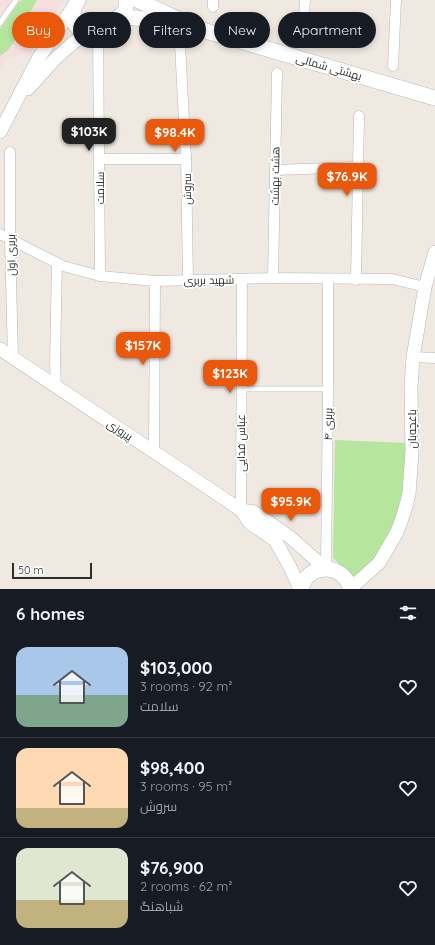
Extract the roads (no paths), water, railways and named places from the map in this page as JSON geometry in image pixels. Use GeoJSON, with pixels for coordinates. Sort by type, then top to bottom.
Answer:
{"type":"FeatureCollection","features":[{"type":"Feature","properties":{"kind":"main road"},"geometry":{"type":"LineString","coordinates":[[124,12],[127,7],[126,0]]}},
{"type":"Feature","properties":{"kind":"main road"},"geometry":{"type":"LineString","coordinates":[[137,0],[164,12]]}},
{"type":"Feature","properties":{"kind":"main road"},"geometry":{"type":"LineString","coordinates":[[73,17],[72,14],[75,1]]}},
{"type":"Feature","properties":{"kind":"main road","name":"بهشتی شمالی"},"geometry":{"type":"LineString","coordinates":[[206,30],[435,98]]}},
{"type":"Feature","properties":{"kind":"main road"},"geometry":{"type":"LineString","coordinates":[[300,589],[305,578],[314,571],[326,568],[337,571],[346,578],[351,589]]}},
{"type":"Feature","properties":{"kind":"street"},"geometry":{"type":"LineString","coordinates":[[304,12],[305,0]]}},
{"type":"Feature","properties":{"kind":"street"},"geometry":{"type":"LineString","coordinates":[[392,66],[396,0]]}},
{"type":"Feature","properties":{"kind":"street"},"geometry":{"type":"LineString","coordinates":[[0,132],[38,59],[75,1]]}},
{"type":"Feature","properties":{"kind":"street"},"geometry":{"type":"LineString","coordinates":[[17,101],[73,43]]}},
{"type":"Feature","properties":{"kind":"street","name":"سلامت"},"geometry":{"type":"LineString","coordinates":[[98,48],[100,276]]}},
{"type":"Feature","properties":{"kind":"street","name":"سروش"},"geometry":{"type":"LineString","coordinates":[[180,48],[186,159],[188,280]]}},
{"type":"Feature","properties":{"kind":"street","name":"هشت بهشت"},"geometry":{"type":"LineString","coordinates":[[274,278],[277,73]]}},
{"type":"Feature","properties":{"kind":"street"},"geometry":{"type":"LineString","coordinates":[[356,280],[359,116]]}},
{"type":"Feature","properties":{"kind":"street","name":"بربری اول"},"geometry":{"type":"LineString","coordinates":[[10,152],[10,240],[13,358]]}},
{"type":"Feature","properties":{"kind":"street"},"geometry":{"type":"LineString","coordinates":[[100,158],[186,159]]}},
{"type":"Feature","properties":{"kind":"street"},"geometry":{"type":"LineString","coordinates":[[275,170],[358,167]]}},
{"type":"Feature","properties":{"kind":"street","name":"شهید بربری"},"geometry":{"type":"LineString","coordinates":[[0,234],[63,266],[100,276],[155,281],[274,278],[328,280],[392,279],[425,287]]}},
{"type":"Feature","properties":{"kind":"street","name":"باغچه‌بان"},"geometry":{"type":"LineString","coordinates":[[351,589],[379,563],[397,532],[409,494],[412,451],[411,386],[413,357],[425,287],[435,252]]}},
{"type":"Feature","properties":{"kind":"street"},"geometry":{"type":"LineString","coordinates":[[56,387],[55,362],[57,263]]}},
{"type":"Feature","properties":{"kind":"street","name":"عباس فدایی"},"geometry":{"type":"LineString","coordinates":[[241,510],[242,279]]}},
{"type":"Feature","properties":{"kind":"street","name":"بربری ۴"},"geometry":{"type":"LineString","coordinates":[[326,568],[328,280]]}},
{"type":"Feature","properties":{"kind":"street"},"geometry":{"type":"LineString","coordinates":[[154,452],[155,281]]}},
{"type":"Feature","properties":{"kind":"street","name":"پیروزی"},"geometry":{"type":"LineString","coordinates":[[0,349],[241,510]]}},
{"type":"Feature","properties":{"kind":"street"},"geometry":{"type":"LineString","coordinates":[[413,357],[435,358]]}},
{"type":"Feature","properties":{"kind":"street"},"geometry":{"type":"LineString","coordinates":[[241,510],[254,512],[290,537],[326,568]]}},
{"type":"Feature","properties":{"kind":"street"},"geometry":{"type":"LineString","coordinates":[[241,510],[250,522],[275,540],[300,589]]}},
{"type":"Feature","properties":{"kind":"lane"},"geometry":{"type":"LineString","coordinates":[[0,23],[16,0]]}},
{"type":"Feature","properties":{"kind":"lane"},"geometry":{"type":"LineString","coordinates":[[242,389],[328,389]]}}]}
